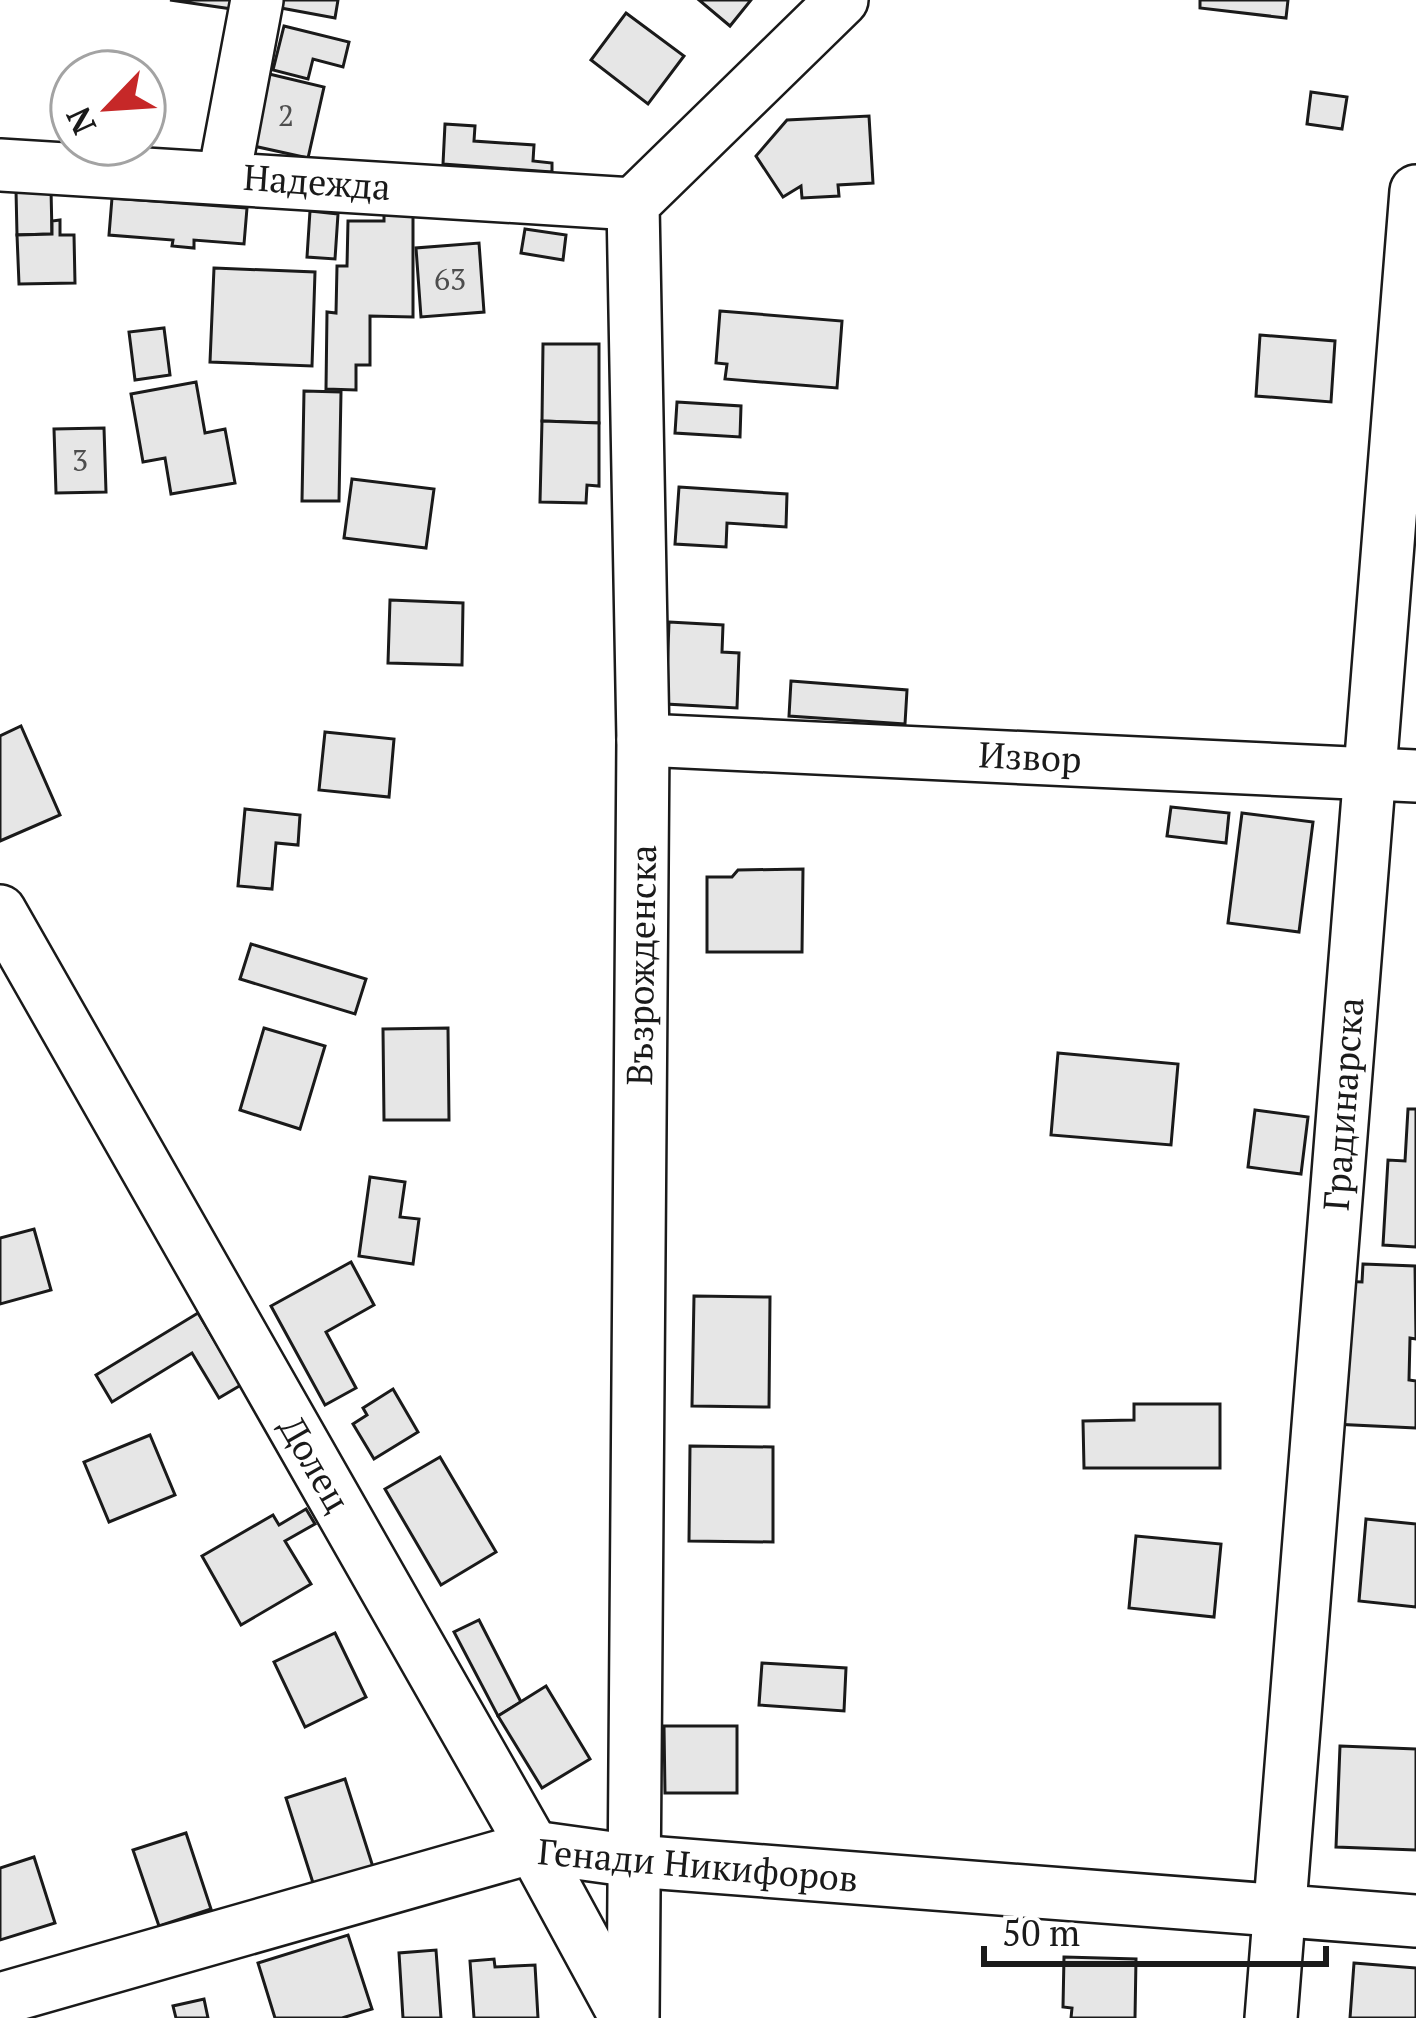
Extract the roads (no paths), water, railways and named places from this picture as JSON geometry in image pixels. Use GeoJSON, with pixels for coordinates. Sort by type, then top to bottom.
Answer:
{"type":"FeatureCollection","features":[{"type":"Feature","properties":{"kind":"street"},"geometry":{"type":"LineString","coordinates":[[224,176],[256,0]]}},
{"type":"Feature","properties":{"kind":"street"},"geometry":{"type":"LineString","coordinates":[[634,204],[842,0]]}},
{"type":"Feature","properties":{"kind":"street","name":"Надежда"},"geometry":{"type":"LineString","coordinates":[[0,165],[634,204]]}},
{"type":"Feature","properties":{"kind":"street","name":"Градинарска"},"geometry":{"type":"LineString","coordinates":[[1271,2018],[1393,775],[1416,191]]}},
{"type":"Feature","properties":{"kind":"street","name":"Възрожденска"},"geometry":{"type":"LineString","coordinates":[[629,2018],[644,740],[634,204]]}},
{"type":"Feature","properties":{"kind":"street","name":"Извор"},"geometry":{"type":"LineString","coordinates":[[644,740],[1393,775]]}},
{"type":"Feature","properties":{"kind":"street","name":"Долец"},"geometry":{"type":"LineString","coordinates":[[0,911],[629,2018]]}},
{"type":"Feature","properties":{"kind":"street","name":"Генади Никифоров"},"geometry":{"type":"LineString","coordinates":[[0,2000],[533,1847],[634,1861],[1416,1921]]}}]}
